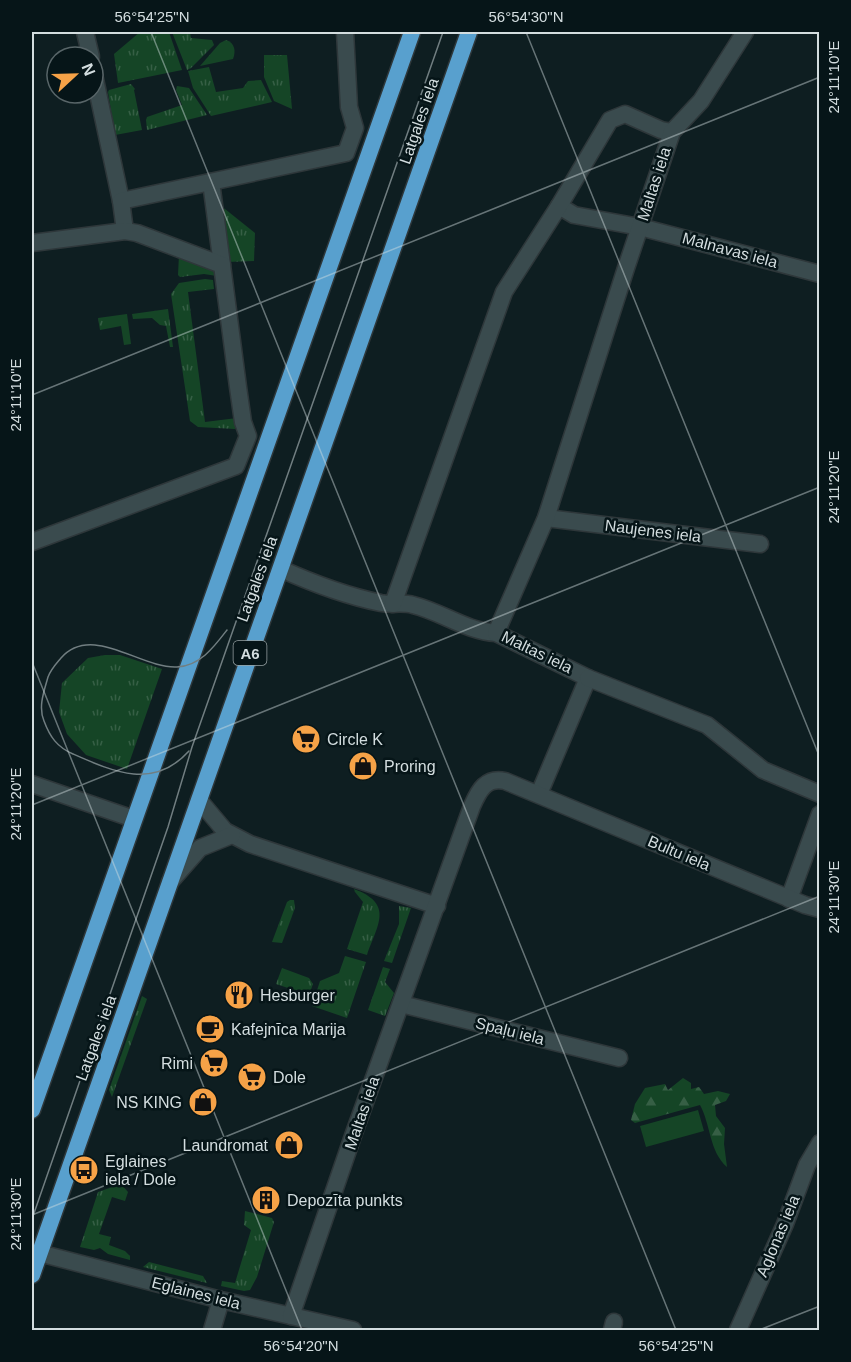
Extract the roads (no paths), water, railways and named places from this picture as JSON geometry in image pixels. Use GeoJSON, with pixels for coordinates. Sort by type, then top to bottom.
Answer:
{"type":"FeatureCollection","features":[{"type":"Feature","properties":{"kind":"highway"},"geometry":{"type":"LineString","coordinates":[[32,1110],[412,32]]}},
{"type":"Feature","properties":{"kind":"highway","name":"Latgales iela"},"geometry":{"type":"LineString","coordinates":[[32,1275],[35,1252],[199,800],[469,32]]}},
{"type":"Feature","properties":{"kind":"street"},"geometry":{"type":"LineString","coordinates":[[121,201],[346,153],[355,128],[349,107],[345,32]]}},
{"type":"Feature","properties":{"kind":"street","name":"Maltas iela"},"geometry":{"type":"LineString","coordinates":[[291,1316],[479,789],[496,779],[539,794],[588,678],[496,633],[546,518],[672,132],[701,101],[745,32]]}},
{"type":"Feature","properties":{"kind":"street"},"geometry":{"type":"LineString","coordinates":[[100,105],[121,201],[125,231]]}},
{"type":"Feature","properties":{"kind":"street"},"geometry":{"type":"LineString","coordinates":[[393,604],[504,292],[610,120],[625,114],[661,130],[672,132]]}},
{"type":"Feature","properties":{"kind":"street"},"geometry":{"type":"LineString","coordinates":[[351,141],[371,148]]}},
{"type":"Feature","properties":{"kind":"street"},"geometry":{"type":"LineString","coordinates":[[32,542],[236,466],[248,436],[243,422],[237,387],[211,182]]}},
{"type":"Feature","properties":{"kind":"street","name":"Malnavas iela"},"geometry":{"type":"LineString","coordinates":[[559,206],[574,215],[640,227],[819,274]]}},
{"type":"Feature","properties":{"kind":"street"},"geometry":{"type":"LineString","coordinates":[[32,243],[125,231],[137,233],[222,265]]}},
{"type":"Feature","properties":{"kind":"street"},"geometry":{"type":"LineString","coordinates":[[242,452],[261,460]]}},
{"type":"Feature","properties":{"kind":"street","name":"Naujenes iela"},"geometry":{"type":"LineString","coordinates":[[546,518],[760,544]]}},
{"type":"Feature","properties":{"kind":"street"},"geometry":{"type":"LineString","coordinates":[[280,569],[369,600],[412,605],[482,633],[496,633]]}},
{"type":"Feature","properties":{"kind":"street"},"geometry":{"type":"LineString","coordinates":[[588,678],[707,725],[762,770],[819,794]]}},
{"type":"Feature","properties":{"kind":"street"},"geometry":{"type":"LineString","coordinates":[[32,784],[134,819]]}},
{"type":"Feature","properties":{"kind":"street","name":"Bultu iela"},"geometry":{"type":"LineString","coordinates":[[539,794],[789,899],[819,909]]}},
{"type":"Feature","properties":{"kind":"street"},"geometry":{"type":"LineString","coordinates":[[199,800],[217,823],[232,835],[250,844],[436,906]]}},
{"type":"Feature","properties":{"kind":"street"},"geometry":{"type":"LineString","coordinates":[[789,899],[819,814]]}},
{"type":"Feature","properties":{"kind":"street"},"geometry":{"type":"LineString","coordinates":[[169,883],[200,848],[232,835]]}},
{"type":"Feature","properties":{"kind":"street","name":"Spaļu iela"},"geometry":{"type":"LineString","coordinates":[[401,1004],[619,1058]]}},
{"type":"Feature","properties":{"kind":"street","name":"Aglonas iela"},"geometry":{"type":"LineString","coordinates":[[738,1330],[807,1165],[819,1143]]}},
{"type":"Feature","properties":{"kind":"street","name":"Eglaines iela"},"geometry":{"type":"LineString","coordinates":[[35,1252],[221,1300],[353,1330]]}},
{"type":"Feature","properties":{"kind":"street"},"geometry":{"type":"LineString","coordinates":[[212,1330],[221,1300]]}},
{"type":"Feature","properties":{"kind":"tram line"},"geometry":{"type":"LineString","coordinates":[[32,1219],[168,827],[192,747],[443,32]]}},
{"type":"Feature","properties":{"kind":"tram line"},"geometry":{"type":"LineString","coordinates":[[189,751],[176,763],[148,774],[118,771],[67,751],[52,737],[42,716],[42,699],[48,677],[61,658],[73,648],[87,645],[117,650],[163,666],[185,666],[206,654],[227,630]]}},
{"type":"Feature","properties":{"kind":"place","name":"Circle K"},"geometry":{"type":"Point","coordinates":[306,739]}},
{"type":"Feature","properties":{"kind":"place","name":"Proring"},"geometry":{"type":"Point","coordinates":[363,766]}},
{"type":"Feature","properties":{"kind":"place","name":"Hesburger"},"geometry":{"type":"Point","coordinates":[239,995]}},
{"type":"Feature","properties":{"kind":"place","name":"Kafejnīca Marija"},"geometry":{"type":"Point","coordinates":[210,1029]}},
{"type":"Feature","properties":{"kind":"place","name":"Rimi"},"geometry":{"type":"Point","coordinates":[214,1063]}},
{"type":"Feature","properties":{"kind":"place","name":"Dole"},"geometry":{"type":"Point","coordinates":[252,1077]}},
{"type":"Feature","properties":{"kind":"place","name":"NS KING"},"geometry":{"type":"Point","coordinates":[203,1102]}},
{"type":"Feature","properties":{"kind":"place","name":"Laundromat"},"geometry":{"type":"Point","coordinates":[289,1145]}},
{"type":"Feature","properties":{"kind":"place","name":"Eglaines iela / Dole"},"geometry":{"type":"Point","coordinates":[84,1170]}},
{"type":"Feature","properties":{"kind":"place","name":"Depozīta punkts"},"geometry":{"type":"Point","coordinates":[266,1200]}}]}
